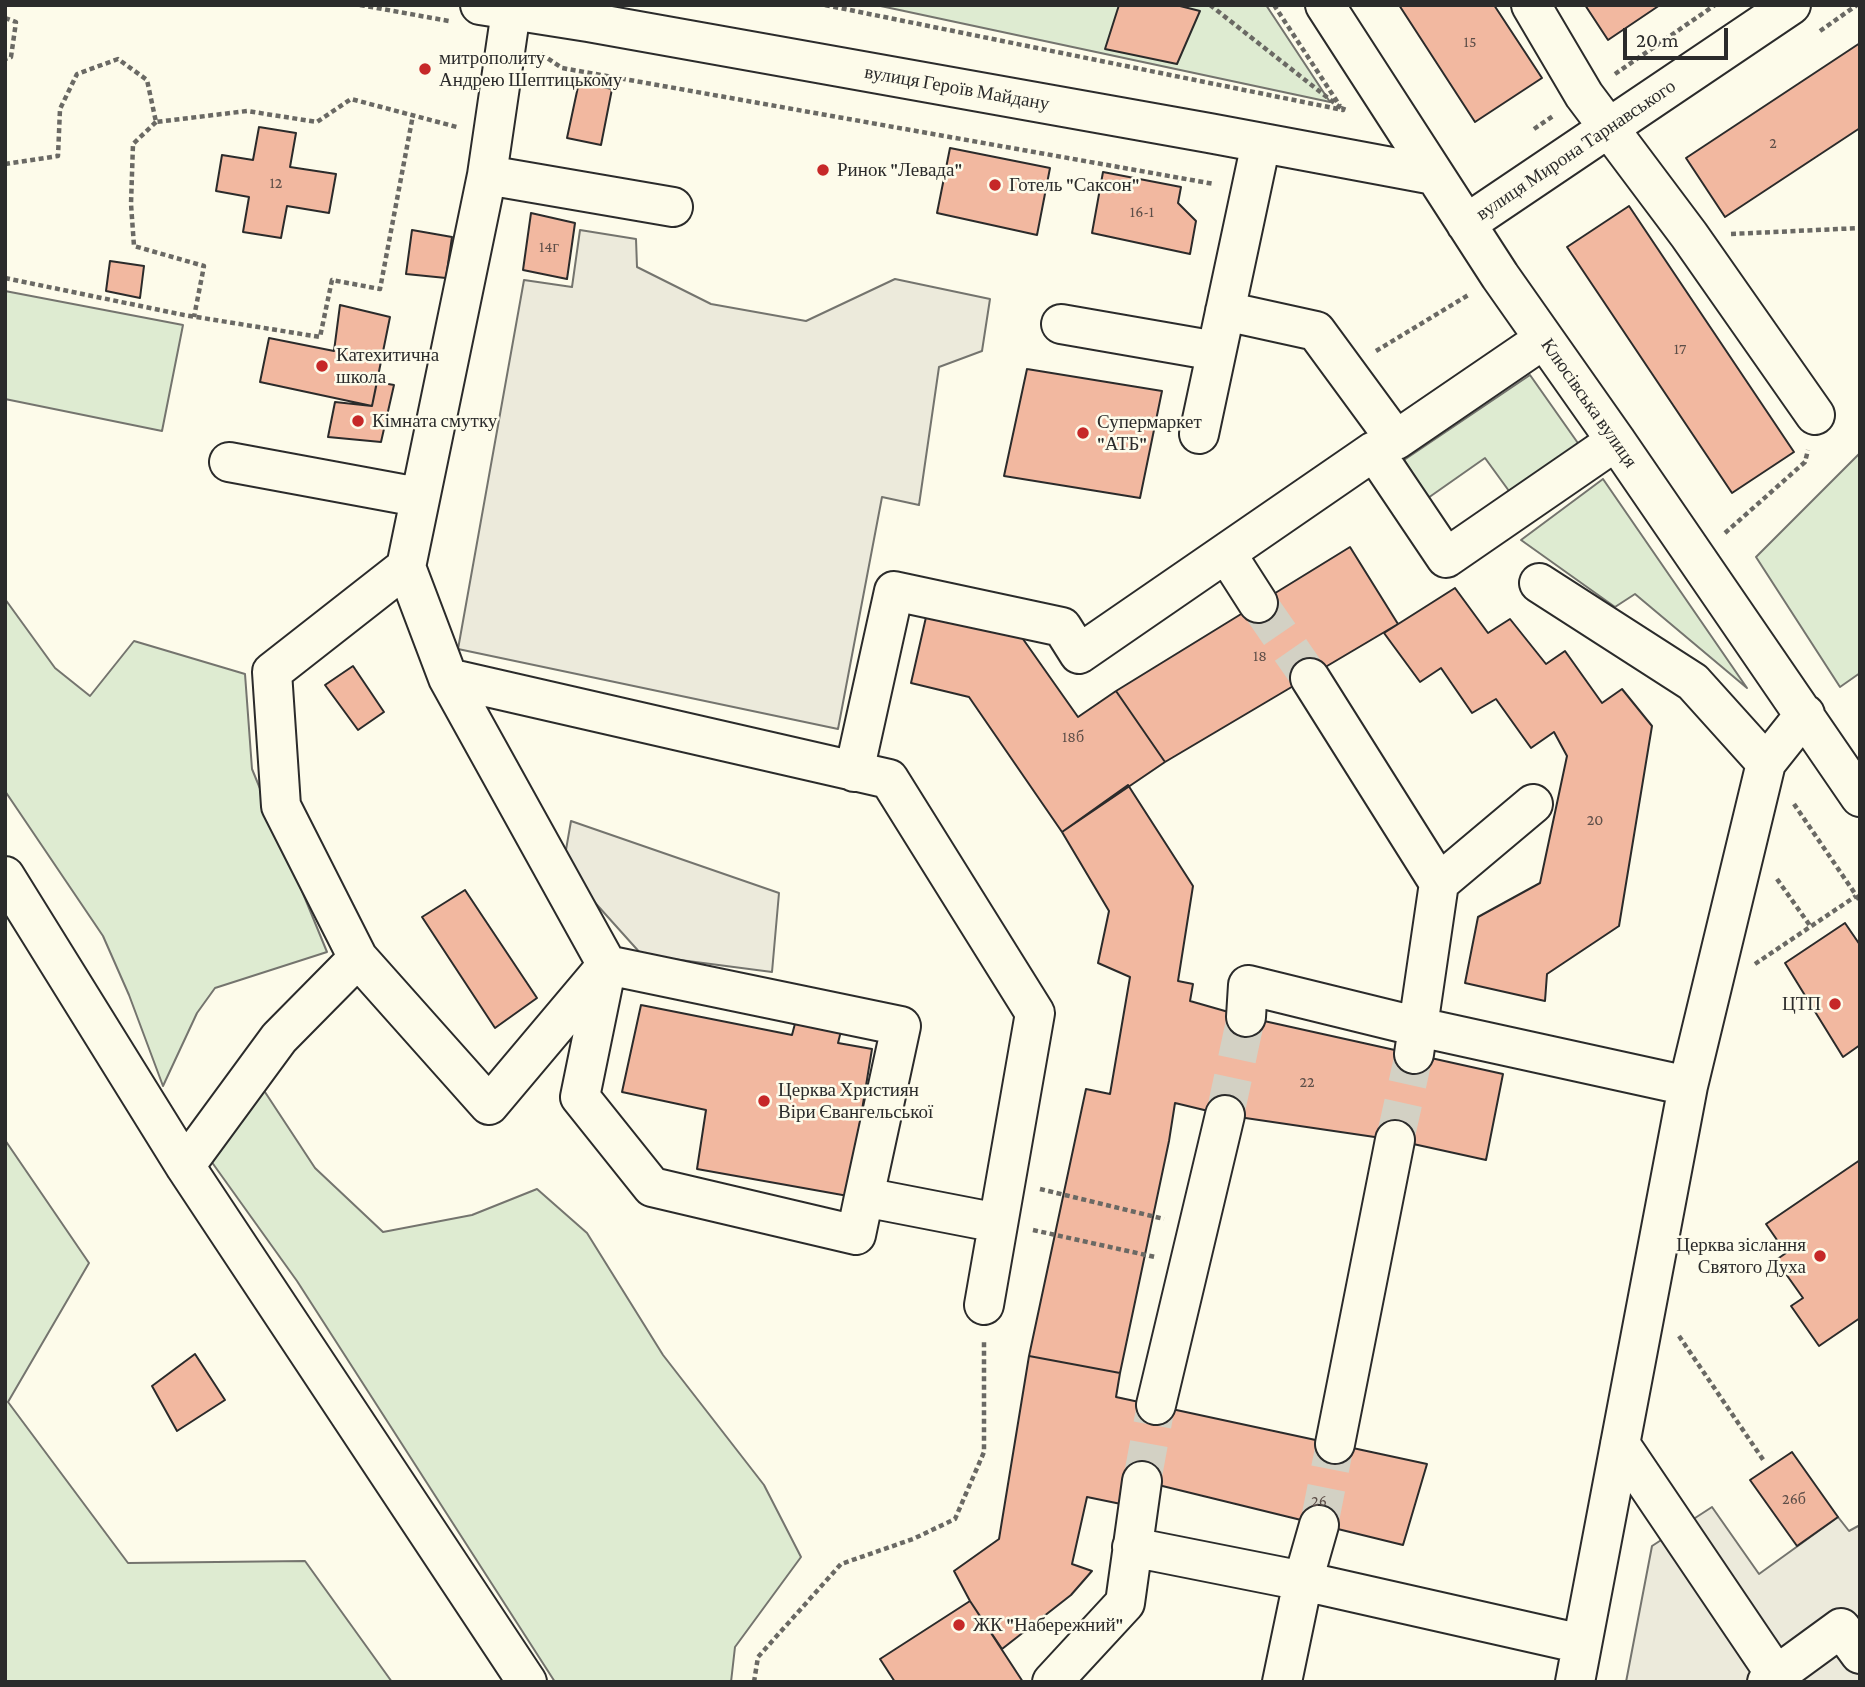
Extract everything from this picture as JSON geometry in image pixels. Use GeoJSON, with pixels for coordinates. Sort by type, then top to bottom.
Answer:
{"type":"FeatureCollection","features":[{"type":"Feature","properties":{"kind":"street","name":"Клюсівська вулиця"},"geometry":{"type":"LineString","coordinates":[[1325,5],[1500,276],[1616,440],[1860,797]]}},
{"type":"Feature","properties":{"kind":"street"},"geometry":{"type":"LineString","coordinates":[[1531,5],[1584,95],[1689,235],[1815,415]]}},
{"type":"Feature","properties":{"kind":"street","name":"вулиця Мирона Тарнавського"},"geometry":{"type":"LineString","coordinates":[[1466,224],[1791,5]]}},
{"type":"Feature","properties":{"kind":"street","name":"вулиця Героїв Майдану"},"geometry":{"type":"LineString","coordinates":[[488,17],[590,14],[1434,175]]}},
{"type":"Feature","properties":{"kind":"street"},"geometry":{"type":"LineString","coordinates":[[488,17],[492,136],[487,175],[418,497],[406,567],[448,678],[607,965],[580,1097],[652,1186],[856,1235],[901,1026],[607,965]]}},
{"type":"Feature","properties":{"kind":"street"},"geometry":{"type":"LineString","coordinates":[[1199,434],[1261,143]]}},
{"type":"Feature","properties":{"kind":"street"},"geometry":{"type":"LineString","coordinates":[[487,175],[673,207]]}},
{"type":"Feature","properties":{"kind":"street"},"geometry":{"type":"LineString","coordinates":[[1225,311],[1316,331],[1396,440],[1544,339]]}},
{"type":"Feature","properties":{"kind":"street"},"geometry":{"type":"LineString","coordinates":[[1061,324],[1216,351]]}},
{"type":"Feature","properties":{"kind":"street"},"geometry":{"type":"LineString","coordinates":[[855,772],[894,591],[1062,627],[1079,654],[1374,451],[1446,558],[1616,440]]}},
{"type":"Feature","properties":{"kind":"street"},"geometry":{"type":"LineString","coordinates":[[229,462],[418,497]]}},
{"type":"Feature","properties":{"kind":"street"},"geometry":{"type":"LineString","coordinates":[[1226,553],[1258,603]]}},
{"type":"Feature","properties":{"kind":"street"},"geometry":{"type":"LineString","coordinates":[[406,567],[272,672],[281,806],[358,958],[489,1105],[607,965]]}},
{"type":"Feature","properties":{"kind":"street"},"geometry":{"type":"LineString","coordinates":[[1539,583],[1693,682],[1766,763]]}},
{"type":"Feature","properties":{"kind":"street"},"geometry":{"type":"LineString","coordinates":[[448,678],[889,779],[1035,1013],[984,1305]]}},
{"type":"Feature","properties":{"kind":"street"},"geometry":{"type":"LineString","coordinates":[[1310,678],[1439,883],[1416,1041]]}},
{"type":"Feature","properties":{"kind":"street"},"geometry":{"type":"LineString","coordinates":[[1575,1682],[1688,1086],[1766,763],[1805,714]]}},
{"type":"Feature","properties":{"kind":"street"},"geometry":{"type":"LineString","coordinates":[[1439,883],[1533,804]]}},
{"type":"Feature","properties":{"kind":"street"},"geometry":{"type":"LineString","coordinates":[[5,876],[185,1166],[527,1682]]}},
{"type":"Feature","properties":{"kind":"street"},"geometry":{"type":"LineString","coordinates":[[185,1166],[279,1038],[358,958]]}},
{"type":"Feature","properties":{"kind":"street"},"geometry":{"type":"LineString","coordinates":[[1246,1017],[1248,985],[1416,1041],[1688,1086]]}},
{"type":"Feature","properties":{"kind":"street"},"geometry":{"type":"LineString","coordinates":[[1156,1405],[1225,1115]]}},
{"type":"Feature","properties":{"kind":"street"},"geometry":{"type":"LineString","coordinates":[[1335,1444],[1395,1140]]}},
{"type":"Feature","properties":{"kind":"street"},"geometry":{"type":"LineString","coordinates":[[864,1197],[998,1223]]}},
{"type":"Feature","properties":{"kind":"street"},"geometry":{"type":"LineString","coordinates":[[1620,1444],[1771,1679],[1841,1628],[1860,1654]]}},
{"type":"Feature","properties":{"kind":"street"},"geometry":{"type":"LineString","coordinates":[[1052,1682],[1125,1603],[1142,1480]]}},
{"type":"Feature","properties":{"kind":"street"},"geometry":{"type":"LineString","coordinates":[[1282,1682],[1303,1581],[1319,1525]]}},
{"type":"Feature","properties":{"kind":"street"},"geometry":{"type":"LineString","coordinates":[[1132,1547],[1303,1581],[1582,1644]]}},
{"type":"Feature","properties":{"kind":"path"},"geometry":{"type":"LineString","coordinates":[[360,5],[488,17],[562,68],[1250,190]]}},
{"type":"Feature","properties":{"kind":"path"},"geometry":{"type":"LineString","coordinates":[[825,5],[1343,110]]}},
{"type":"Feature","properties":{"kind":"path"},"geometry":{"type":"LineString","coordinates":[[1210,5],[1343,110]]}},
{"type":"Feature","properties":{"kind":"path"},"geometry":{"type":"LineString","coordinates":[[1274,5],[1343,110]]}},
{"type":"Feature","properties":{"kind":"path"},"geometry":{"type":"LineString","coordinates":[[5,18],[16,22],[11,57],[5,59]]}},
{"type":"Feature","properties":{"kind":"path"},"geometry":{"type":"LineString","coordinates":[[5,164],[58,156],[60,109],[77,74],[118,59],[146,79],[156,122]]}},
{"type":"Feature","properties":{"kind":"path"},"geometry":{"type":"LineString","coordinates":[[1343,110],[1364,64]]}},
{"type":"Feature","properties":{"kind":"path"},"geometry":{"type":"LineString","coordinates":[[194,317],[204,266],[134,246],[131,204],[133,144],[156,122],[247,111],[317,122],[351,99],[492,136]]}},
{"type":"Feature","properties":{"kind":"path"},"geometry":{"type":"LineString","coordinates":[[5,278],[194,317],[320,337],[332,280],[380,289],[413,116]]}},
{"type":"Feature","properties":{"kind":"path"},"geometry":{"type":"LineString","coordinates":[[1689,235],[1860,228]]}},
{"type":"Feature","properties":{"kind":"path"},"geometry":{"type":"LineString","coordinates":[[1346,369],[1500,276]]}},
{"type":"Feature","properties":{"kind":"path"},"geometry":{"type":"LineString","coordinates":[[1725,533],[1805,462],[1815,415]]}},
{"type":"Feature","properties":{"kind":"path"},"geometry":{"type":"LineString","coordinates":[[1710,995],[1858,899],[1766,763]]}},
{"type":"Feature","properties":{"kind":"path"},"geometry":{"type":"LineString","coordinates":[[1776,878],[1811,927]]}},
{"type":"Feature","properties":{"kind":"path"},"geometry":{"type":"LineString","coordinates":[[1006,1180],[1199,1227]]}},
{"type":"Feature","properties":{"kind":"path"},"geometry":{"type":"LineString","coordinates":[[998,1223],[1190,1264]]}},
{"type":"Feature","properties":{"kind":"path"},"geometry":{"type":"LineString","coordinates":[[1649,1292],[1764,1461]]}},
{"type":"Feature","properties":{"kind":"path"},"geometry":{"type":"LineString","coordinates":[[754,1682],[758,1657],[841,1564],[913,1539],[955,1520],[984,1452],[984,1305]]}},
{"type":"Feature","properties":{"kind":"green space"},"geometry":{"type":"Polygon","coordinates":[[[876,5],[1266,5],[1330,102],[876,5]]]}},
{"type":"Feature","properties":{"kind":"green space"},"geometry":{"type":"Polygon","coordinates":[[[5,291],[183,325],[162,431],[5,399],[5,291]]]}},
{"type":"Feature","properties":{"kind":"green space"},"geometry":{"type":"Polygon","coordinates":[[[1530,375],[1580,446],[1509,491],[1485,458],[1428,498],[1404,460],[1530,375]]]}},
{"type":"Feature","properties":{"kind":"green space"},"geometry":{"type":"Polygon","coordinates":[[[1860,453],[1860,673],[1840,687],[1756,557],[1860,453]]]}},
{"type":"Feature","properties":{"kind":"green space"},"geometry":{"type":"Polygon","coordinates":[[[1603,479],[1747,688],[1635,594],[1615,607],[1521,540],[1603,479]]]}},
{"type":"Feature","properties":{"kind":"green space"},"geometry":{"type":"Polygon","coordinates":[[[5,599],[55,668],[90,696],[134,641],[245,674],[252,769],[327,952],[215,988],[197,1013],[163,1086],[129,995],[103,936],[5,791],[5,599]]]}},
{"type":"Feature","properties":{"kind":"green space"},"geometry":{"type":"Polygon","coordinates":[[[261,1086],[315,1168],[383,1232],[472,1215],[537,1189],[587,1233],[663,1355],[764,1485],[801,1557],[735,1647],[731,1682],[555,1682],[297,1281],[211,1161],[261,1086]]]}},
{"type":"Feature","properties":{"kind":"green space"},"geometry":{"type":"Polygon","coordinates":[[[5,1140],[89,1263],[8,1402],[128,1563],[305,1561],[392,1682],[5,1682],[5,1140]]]}},
{"type":"Feature","properties":{"kind":"shaded area"},"geometry":{"type":"Polygon","coordinates":[[[580,230],[636,239],[637,267],[711,304],[806,321],[895,279],[990,299],[982,351],[939,367],[919,505],[882,497],[838,729],[458,649],[524,280],[572,287],[580,230]]]}},
{"type":"Feature","properties":{"kind":"shaded area"},"geometry":{"type":"Polygon","coordinates":[[[571,821],[779,893],[772,972],[642,955],[563,867],[571,821]]]}},
{"type":"Feature","properties":{"kind":"shaded area"},"geometry":{"type":"Polygon","coordinates":[[[1712,1507],[1759,1574],[1838,1517],[1849,1531],[1860,1525],[1860,1682],[1626,1682],[1652,1546],[1712,1507]]]}},
{"type":"Feature","properties":{"kind":"building"},"geometry":{"type":"Polygon","coordinates":[[[1119,5],[1176,5],[1200,11],[1177,64],[1105,49],[1119,5]]]}},
{"type":"Feature","properties":{"kind":"building"},"geometry":{"type":"Polygon","coordinates":[[[1399,5],[1494,5],[1542,78],[1475,122],[1399,5]]]}},
{"type":"Feature","properties":{"kind":"building"},"geometry":{"type":"Polygon","coordinates":[[[1585,5],[1660,5],[1608,40],[1585,5]]]}},
{"type":"Feature","properties":{"kind":"building"},"geometry":{"type":"Polygon","coordinates":[[[1860,43],[1860,128],[1725,217],[1686,158],[1860,43]]]}},
{"type":"Feature","properties":{"kind":"building"},"geometry":{"type":"Polygon","coordinates":[[[579,82],[612,89],[601,145],[567,138],[579,82]]]}},
{"type":"Feature","properties":{"kind":"building"},"geometry":{"type":"Polygon","coordinates":[[[259,127],[296,133],[290,167],[336,174],[329,213],[287,206],[281,238],[243,232],[249,197],[216,191],[222,155],[253,160],[259,127]]]}},
{"type":"Feature","properties":{"kind":"building","name":"Готель \"Саксон\""},"geometry":{"type":"Polygon","coordinates":[[[950,148],[1050,168],[1037,235],[937,213],[950,148]]]}},
{"type":"Feature","properties":{"kind":"building"},"geometry":{"type":"Polygon","coordinates":[[[1103,172],[1181,187],[1178,203],[1196,221],[1190,254],[1092,233],[1103,172]]]}},
{"type":"Feature","properties":{"kind":"building"},"geometry":{"type":"Polygon","coordinates":[[[1629,206],[1794,452],[1732,493],[1567,247],[1629,206]]]}},
{"type":"Feature","properties":{"kind":"building"},"geometry":{"type":"Polygon","coordinates":[[[531,213],[575,223],[567,279],[523,270],[531,213]]]}},
{"type":"Feature","properties":{"kind":"building"},"geometry":{"type":"Polygon","coordinates":[[[412,230],[452,237],[446,278],[406,274],[412,230]]]}},
{"type":"Feature","properties":{"kind":"building"},"geometry":{"type":"Polygon","coordinates":[[[110,261],[144,266],[140,298],[106,291],[110,261]]]}},
{"type":"Feature","properties":{"kind":"building","name":"Катехитична школа"},"geometry":{"type":"Polygon","coordinates":[[[340,305],[390,317],[372,406],[260,382],[269,338],[334,351],[340,305]]]}},
{"type":"Feature","properties":{"kind":"building","name":"Супермаркет \"АТБ\""},"geometry":{"type":"Polygon","coordinates":[[[1027,369],[1162,391],[1140,498],[1004,476],[1027,369]]]}},
{"type":"Feature","properties":{"kind":"building","name":"Кімната смутку"},"geometry":{"type":"Polygon","coordinates":[[[377,382],[394,385],[381,442],[328,437],[335,402],[372,406],[377,382]]]}},
{"type":"Feature","properties":{"kind":"building"},"geometry":{"type":"Polygon","coordinates":[[[1350,547],[1398,624],[1165,762],[1116,691],[1350,547]]]}},
{"type":"Feature","properties":{"kind":"building"},"geometry":{"type":"Polygon","coordinates":[[[1455,588],[1488,633],[1510,619],[1546,664],[1565,651],[1602,703],[1622,689],[1652,726],[1619,926],[1547,974],[1545,1001],[1465,983],[1478,917],[1540,883],[1567,756],[1554,732],[1531,748],[1496,699],[1472,713],[1441,668],[1420,682],[1384,633],[1455,588]]]}},
{"type":"Feature","properties":{"kind":"building"},"geometry":{"type":"Polygon","coordinates":[[[929,604],[1011,622],[1078,717],[1116,691],[1165,762],[1062,832],[969,697],[911,683],[929,604]]]}},
{"type":"Feature","properties":{"kind":"building"},"geometry":{"type":"Polygon","coordinates":[[[353,666],[384,712],[358,730],[325,685],[353,666]]]}},
{"type":"Feature","properties":{"kind":"building"},"geometry":{"type":"Polygon","coordinates":[[[1128,785],[1193,886],[1178,981],[1193,984],[1190,1001],[1246,1017],[1503,1074],[1486,1160],[1395,1140],[1225,1115],[1175,1103],[1120,1373],[1029,1356],[1086,1089],[1110,1094],[1130,977],[1098,963],[1109,911],[1062,832],[1128,785]]]}},
{"type":"Feature","properties":{"kind":"building"},"geometry":{"type":"Polygon","coordinates":[[[465,890],[537,998],[495,1028],[422,917],[465,890]]]}},
{"type":"Feature","properties":{"kind":"building","name":"ЦТП"},"geometry":{"type":"Polygon","coordinates":[[[1845,923],[1860,945],[1860,1045],[1843,1057],[1785,963],[1845,923]]]}},
{"type":"Feature","properties":{"kind":"building","name":"Церква Християн Віри Євангельської"},"geometry":{"type":"Polygon","coordinates":[[[641,1005],[792,1035],[797,1016],[842,1027],[838,1043],[872,1049],[848,1196],[697,1169],[706,1110],[622,1092],[641,1005]]]}},
{"type":"Feature","properties":{"kind":"building","name":"Церква зіслання Святого Духа"},"geometry":{"type":"Polygon","coordinates":[[[1860,1160],[1860,1318],[1819,1346],[1791,1306],[1803,1298],[1776,1260],[1786,1253],[1766,1224],[1860,1160]]]}},
{"type":"Feature","properties":{"kind":"building"},"geometry":{"type":"Polygon","coordinates":[[[195,1354],[225,1400],[177,1431],[152,1386],[195,1354]]]}},
{"type":"Feature","properties":{"kind":"building"},"geometry":{"type":"Polygon","coordinates":[[[1029,1356],[1120,1373],[1116,1397],[1427,1464],[1403,1545],[1142,1481],[1121,1504],[1087,1497],[1072,1564],[1092,1571],[1071,1595],[1002,1649],[954,1571],[999,1539],[1029,1356]]]}},
{"type":"Feature","properties":{"kind":"building"},"geometry":{"type":"Polygon","coordinates":[[[1792,1452],[1838,1517],[1797,1546],[1750,1480],[1792,1452]]]}},
{"type":"Feature","properties":{"kind":"building","name":"ЖК \"Набережний\""},"geometry":{"type":"Polygon","coordinates":[[[970,1601],[1023,1682],[895,1682],[880,1659],[970,1601]]]}},
{"type":"Feature","properties":{"kind":"tunnel"},"geometry":{"type":"LineString","coordinates":[[1258,603],[1310,678]]}},
{"type":"Feature","properties":{"kind":"tunnel"},"geometry":{"type":"LineString","coordinates":[[1225,1115],[1246,1017]]}},
{"type":"Feature","properties":{"kind":"tunnel"},"geometry":{"type":"LineString","coordinates":[[1395,1140],[1414,1054]]}},
{"type":"Feature","properties":{"kind":"tunnel"},"geometry":{"type":"LineString","coordinates":[[1142,1481],[1156,1405]]}},
{"type":"Feature","properties":{"kind":"tunnel"},"geometry":{"type":"LineString","coordinates":[[1319,1525],[1335,1444]]}},
{"type":"Feature","properties":{"kind":"place","name":"митрополиту Андрею Шептицькому"},"geometry":{"type":"Point","coordinates":[425,69]}},
{"type":"Feature","properties":{"kind":"place","name":"Ринок \"Левада\""},"geometry":{"type":"Point","coordinates":[823,170]}},
{"type":"Feature","properties":{"kind":"place","name":"Готель \"Саксон\""},"geometry":{"type":"Point","coordinates":[995,185]}},
{"type":"Feature","properties":{"kind":"place","name":"Катехитична школа"},"geometry":{"type":"Point","coordinates":[322,366]}},
{"type":"Feature","properties":{"kind":"place","name":"Кімната смутку"},"geometry":{"type":"Point","coordinates":[358,421]}},
{"type":"Feature","properties":{"kind":"place","name":"Супермаркет \"АТБ\""},"geometry":{"type":"Point","coordinates":[1083,433]}},
{"type":"Feature","properties":{"kind":"place","name":"ЦТП"},"geometry":{"type":"Point","coordinates":[1835,1004]}},
{"type":"Feature","properties":{"kind":"place","name":"Церква Християн Віри Євангельської"},"geometry":{"type":"Point","coordinates":[764,1101]}},
{"type":"Feature","properties":{"kind":"place","name":"Церква зіслання Святого Духа"},"geometry":{"type":"Point","coordinates":[1820,1256]}},
{"type":"Feature","properties":{"kind":"place","name":"ЖК \"Набережний\""},"geometry":{"type":"Point","coordinates":[959,1625]}}]}
